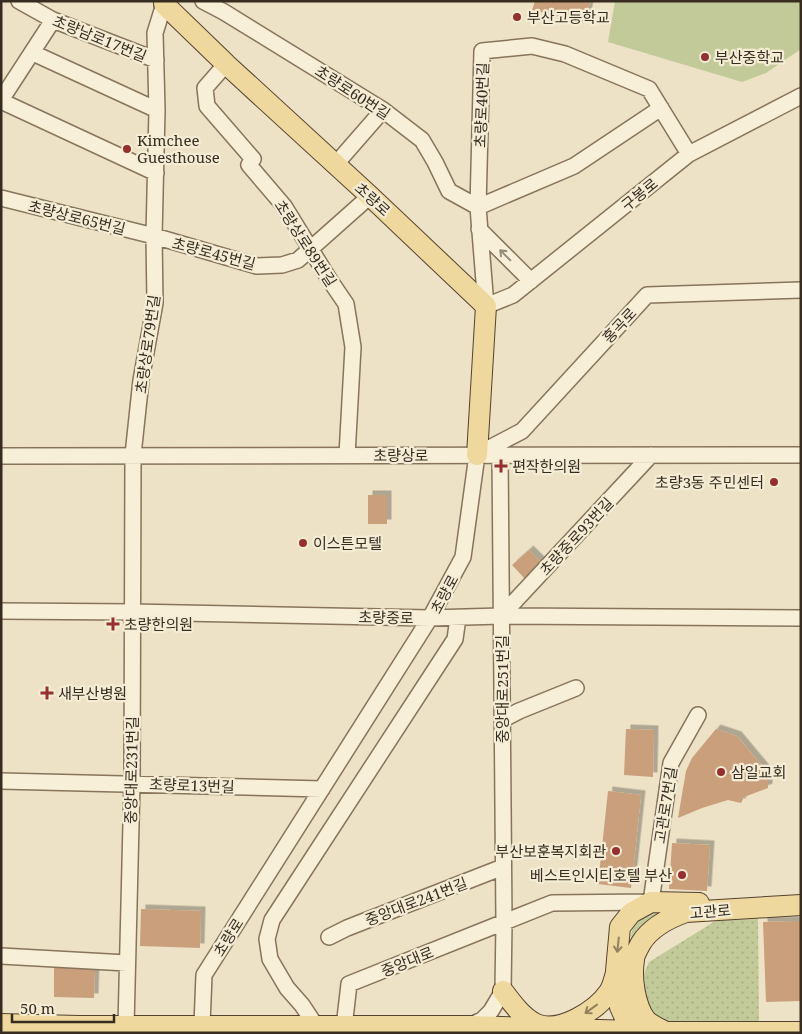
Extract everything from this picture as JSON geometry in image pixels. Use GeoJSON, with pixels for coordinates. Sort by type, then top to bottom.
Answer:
{"type":"FeatureCollection","features":[{"type":"Feature","properties":{"kind":"main road","name":"초량로"},"geometry":{"type":"LineString","coordinates":[[164,3],[226,64],[486,306],[477,455]]}},
{"type":"Feature","properties":{"kind":"main road"},"geometry":{"type":"LineString","coordinates":[[631,1032],[620,1007],[616,971],[620,928],[631,913],[651,902]]}},
{"type":"Feature","properties":{"kind":"main road","name":"고관로"},"geometry":{"type":"LineString","coordinates":[[651,902],[720,904],[746,908]]}},
{"type":"Feature","properties":{"kind":"main road","name":"고관로"},"geometry":{"type":"LineString","coordinates":[[667,1032],[647,1021],[638,1008],[634,987],[634,960],[642,941],[653,930],[669,918],[686,912],[801,905]]}},
{"type":"Feature","properties":{"kind":"main road"},"geometry":{"type":"LineString","coordinates":[[503,991],[525,1018],[549,1028],[576,1018],[600,1003],[610,990],[616,971]]}},
{"type":"Feature","properties":{"kind":"main road"},"geometry":{"type":"LineString","coordinates":[[1,1024],[469,1026],[631,1032],[801,1032]]}},
{"type":"Feature","properties":{"kind":"street","name":"초량남로17번길"},"geometry":{"type":"LineString","coordinates":[[19,1],[53,20],[156,60]]}},
{"type":"Feature","properties":{"kind":"street","name":"초량로60번길"},"geometry":{"type":"LineString","coordinates":[[203,1],[383,110],[422,140],[435,162],[448,191],[478,207]]}},
{"type":"Feature","properties":{"kind":"street","name":"초량상로79번길"},"geometry":{"type":"LineString","coordinates":[[133,455],[140,380],[155,303],[154,236],[157,110],[155,33],[164,3]]}},
{"type":"Feature","properties":{"kind":"street"},"geometry":{"type":"LineString","coordinates":[[53,20],[1,100],[156,173]]}},
{"type":"Feature","properties":{"kind":"street","name":"초량로40번길"},"geometry":{"type":"LineString","coordinates":[[486,306],[478,207],[482,51],[532,46],[565,54],[649,88],[689,154]]}},
{"type":"Feature","properties":{"kind":"street"},"geometry":{"type":"LineString","coordinates":[[33,53],[157,110]]}},
{"type":"Feature","properties":{"kind":"street","name":"초량상로89번길"},"geometry":{"type":"LineString","coordinates":[[226,64],[205,88],[207,106],[253,159],[249,165],[284,206],[346,304],[352,347],[347,455]]}},
{"type":"Feature","properties":{"kind":"street","name":"구봉로"},"geometry":{"type":"LineString","coordinates":[[486,306],[513,295],[689,154],[801,96]]}},
{"type":"Feature","properties":{"kind":"street"},"geometry":{"type":"LineString","coordinates":[[478,207],[574,166],[661,108]]}},
{"type":"Feature","properties":{"kind":"street"},"geometry":{"type":"LineString","coordinates":[[335,165],[383,110]]}},
{"type":"Feature","properties":{"kind":"street","name":"초량로45번길"},"geometry":{"type":"LineString","coordinates":[[154,236],[257,266],[282,266],[298,260],[370,196]]}},
{"type":"Feature","properties":{"kind":"street","name":"초량상로65번길"},"geometry":{"type":"LineString","coordinates":[[1,198],[154,236]]}},
{"type":"Feature","properties":{"kind":"street"},"geometry":{"type":"LineString","coordinates":[[479,229],[531,281]]}},
{"type":"Feature","properties":{"kind":"street","name":"홍곡로"},"geometry":{"type":"LineString","coordinates":[[477,455],[522,431],[647,295],[801,290]]}},
{"type":"Feature","properties":{"kind":"street","name":"중앙대로231번길"},"geometry":{"type":"LineString","coordinates":[[126,1026],[132,783],[133,455]]}},
{"type":"Feature","properties":{"kind":"street","name":"초량로"},"geometry":{"type":"LineString","coordinates":[[202,1025],[204,975],[430,618],[464,557],[477,455]]}},
{"type":"Feature","properties":{"kind":"street","name":"중앙대로251번길"},"geometry":{"type":"LineString","coordinates":[[500,455],[503,991]]}},
{"type":"Feature","properties":{"kind":"street","name":"초량중로93번길"},"geometry":{"type":"LineString","coordinates":[[501,616],[651,455]]}},
{"type":"Feature","properties":{"kind":"street","name":"초량상로"},"geometry":{"type":"LineString","coordinates":[[1,456],[801,455]]}},
{"type":"Feature","properties":{"kind":"street","name":"초량중로"},"geometry":{"type":"LineString","coordinates":[[1,612],[132,612],[430,618],[501,616],[801,618]]}},
{"type":"Feature","properties":{"kind":"street"},"geometry":{"type":"LineString","coordinates":[[316,1026],[302,1005],[287,988],[270,959],[267,939],[272,920],[455,639],[458,618]]}},
{"type":"Feature","properties":{"kind":"street"},"geometry":{"type":"LineString","coordinates":[[502,720],[576,688]]}},
{"type":"Feature","properties":{"kind":"street","name":"고관로7번길"},"geometry":{"type":"LineString","coordinates":[[651,902],[671,763],[698,715]]}},
{"type":"Feature","properties":{"kind":"street","name":"초량로13번길"},"geometry":{"type":"LineString","coordinates":[[1,781],[322,789]]}},
{"type":"Feature","properties":{"kind":"street","name":"중앙대로241번길"},"geometry":{"type":"LineString","coordinates":[[329,937],[347,928],[503,867]]}},
{"type":"Feature","properties":{"kind":"street"},"geometry":{"type":"LineString","coordinates":[[504,922],[552,903],[651,902]]}},
{"type":"Feature","properties":{"kind":"street","name":"중앙대로"},"geometry":{"type":"LineString","coordinates":[[344,1026],[349,984],[504,922]]}},
{"type":"Feature","properties":{"kind":"street"},"geometry":{"type":"LineString","coordinates":[[1,956],[127,963]]}},
{"type":"Feature","properties":{"kind":"street"},"geometry":{"type":"LineString","coordinates":[[469,1026],[482,1020],[491,1011],[503,991]]}},
{"type":"Feature","properties":{"kind":"green space","name":"부산중학교"},"geometry":{"type":"Polygon","coordinates":[[[615,1],[801,1],[801,49],[766,73],[742,82],[608,42],[615,1]]]}},
{"type":"Feature","properties":{"kind":"green space"},"geometry":{"type":"Polygon","coordinates":[[[661,911],[665,913],[631,942],[633,928],[638,920],[648,914],[661,911]]]}},
{"type":"Feature","properties":{"kind":"green space"},"geometry":{"type":"Polygon","coordinates":[[[758,919],[759,1022],[657,1021],[645,1003],[643,976],[649,962],[717,920],[758,919]]]}},
{"type":"Feature","properties":{"kind":"building"},"geometry":{"type":"Polygon","coordinates":[[[535,1],[590,1],[585,23],[532,10],[535,1]]]}},
{"type":"Feature","properties":{"kind":"building"},"geometry":{"type":"Polygon","coordinates":[[[368,495],[387,495],[387,524],[368,524],[368,495]]]}},
{"type":"Feature","properties":{"kind":"building"},"geometry":{"type":"Polygon","coordinates":[[[529,550],[541,562],[525,579],[512,565],[529,550]]]}},
{"type":"Feature","properties":{"kind":"building"},"geometry":{"type":"Polygon","coordinates":[[[626,729],[654,730],[653,777],[624,775],[626,729]]]}},
{"type":"Feature","properties":{"kind":"building"},"geometry":{"type":"Polygon","coordinates":[[[716,729],[737,736],[768,773],[768,788],[744,797],[741,803],[728,800],[678,818],[686,771],[692,758],[716,729]]]}},
{"type":"Feature","properties":{"kind":"building"},"geometry":{"type":"Polygon","coordinates":[[[608,791],[641,795],[631,888],[598,884],[608,791]]]}},
{"type":"Feature","properties":{"kind":"building"},"geometry":{"type":"Polygon","coordinates":[[[672,843],[710,845],[707,891],[669,889],[672,843]]]}},
{"type":"Feature","properties":{"kind":"building"},"geometry":{"type":"Polygon","coordinates":[[[141,909],[201,911],[200,948],[140,946],[141,909]]]}},
{"type":"Feature","properties":{"kind":"building"},"geometry":{"type":"Polygon","coordinates":[[[800,921],[801,1001],[766,1002],[763,922],[800,921]]]}},
{"type":"Feature","properties":{"kind":"building"},"geometry":{"type":"Polygon","coordinates":[[[54,965],[95,965],[94,998],[54,997],[54,965]]]}},
{"type":"Feature","properties":{"kind":"place","name":"부산고등학교"},"geometry":{"type":"Point","coordinates":[517,17]}},
{"type":"Feature","properties":{"kind":"place","name":"부산중학교"},"geometry":{"type":"Point","coordinates":[705,57]}},
{"type":"Feature","properties":{"kind":"place","name":"Kimchee Guesthouse"},"geometry":{"type":"Point","coordinates":[127,149]}},
{"type":"Feature","properties":{"kind":"place","name":"편작한의원"},"geometry":{"type":"Point","coordinates":[501,466]}},
{"type":"Feature","properties":{"kind":"place","name":"초량3동 주민센터"},"geometry":{"type":"Point","coordinates":[774,482]}},
{"type":"Feature","properties":{"kind":"place","name":"이스튼모텔"},"geometry":{"type":"Point","coordinates":[303,543]}},
{"type":"Feature","properties":{"kind":"place","name":"초량한의원"},"geometry":{"type":"Point","coordinates":[113,624]}},
{"type":"Feature","properties":{"kind":"place","name":"새부산병원"},"geometry":{"type":"Point","coordinates":[47,693]}},
{"type":"Feature","properties":{"kind":"place","name":"삼일교회"},"geometry":{"type":"Point","coordinates":[721,772]}},
{"type":"Feature","properties":{"kind":"place","name":"부산보훈복지회관"},"geometry":{"type":"Point","coordinates":[616,851]}},
{"type":"Feature","properties":{"kind":"place","name":"베스트인시티호텔 부산"},"geometry":{"type":"Point","coordinates":[682,875]}}]}
